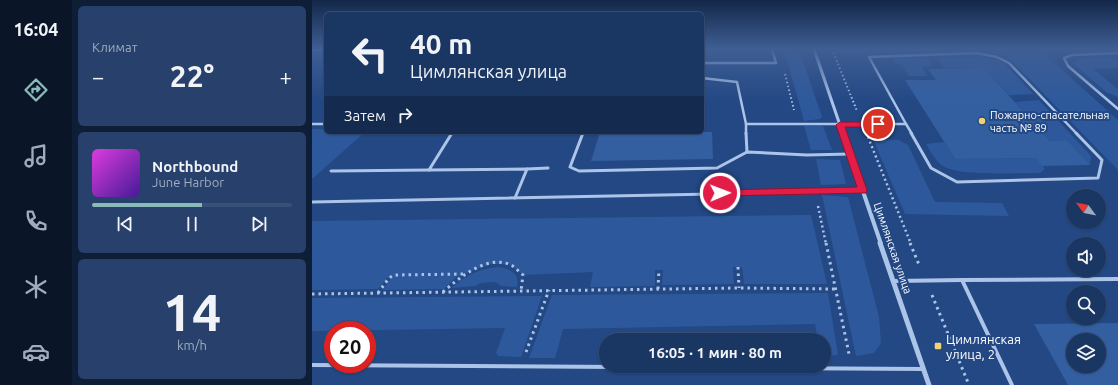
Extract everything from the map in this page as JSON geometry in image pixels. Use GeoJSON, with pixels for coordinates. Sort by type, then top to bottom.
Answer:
{"type":"FeatureCollection","features":[{"type":"Feature","properties":{"kind":"street","name":"Цимлянская улица"},"geometry":{"type":"LineString","coordinates":[[820,67],[929,385]]}},
{"type":"Feature","properties":{"kind":"lane"},"geometry":{"type":"LineString","coordinates":[[875,67],[931,168],[956,182],[1098,178],[1102,160],[1013,67]]}},
{"type":"Feature","properties":{"kind":"lane"},"geometry":{"type":"LineString","coordinates":[[1069,67],[1118,109]]}},
{"type":"Feature","properties":{"kind":"lane"},"geometry":{"type":"LineString","coordinates":[[704,78],[737,82],[746,124],[747,152]]}},
{"type":"Feature","properties":{"kind":"lane"},"geometry":{"type":"LineString","coordinates":[[312,124],[324,124]]}},
{"type":"Feature","properties":{"kind":"lane"},"geometry":{"type":"LineString","coordinates":[[746,124],[906,124]]}},
{"type":"Feature","properties":{"kind":"lane"},"geometry":{"type":"LineString","coordinates":[[430,170],[451,134]]}},
{"type":"Feature","properties":{"kind":"lane"},"geometry":{"type":"LineString","coordinates":[[583,134],[570,167],[579,171],[717,168],[747,152],[807,155],[850,154]]}},
{"type":"Feature","properties":{"kind":"lane"},"geometry":{"type":"LineString","coordinates":[[331,171],[548,168]]}},
{"type":"Feature","properties":{"kind":"lane"},"geometry":{"type":"LineString","coordinates":[[515,198],[527,169]]}},
{"type":"Feature","properties":{"kind":"lane"},"geometry":{"type":"LineString","coordinates":[[312,202],[863,190]]}},
{"type":"Feature","properties":{"kind":"lane"},"geometry":{"type":"LineString","coordinates":[[894,281],[1118,278]]}},
{"type":"Feature","properties":{"kind":"lane"},"geometry":{"type":"LineString","coordinates":[[962,280],[1012,385]]}},
{"type":"Feature","properties":{"kind":"lane"},"geometry":{"type":"LineString","coordinates":[[312,364],[924,369]]}},
{"type":"Feature","properties":{"kind":"path"},"geometry":{"type":"LineString","coordinates":[[840,67],[908,240],[969,385]]}},
{"type":"Feature","properties":{"kind":"path"},"geometry":{"type":"LineString","coordinates":[[784,71],[798,124]]}},
{"type":"Feature","properties":{"kind":"path"},"geometry":{"type":"LineString","coordinates":[[815,191],[853,369]]}},
{"type":"Feature","properties":{"kind":"path"},"geometry":{"type":"LineString","coordinates":[[443,292],[464,274],[490,264],[509,264],[523,275],[521,291]]}},
{"type":"Feature","properties":{"kind":"path"},"geometry":{"type":"LineString","coordinates":[[738,267],[739,288]]}},
{"type":"Feature","properties":{"kind":"path"},"geometry":{"type":"LineString","coordinates":[[658,290],[659,270]]}},
{"type":"Feature","properties":{"kind":"path"},"geometry":{"type":"LineString","coordinates":[[378,293],[394,275],[464,274]]}},
{"type":"Feature","properties":{"kind":"path"},"geometry":{"type":"LineString","coordinates":[[312,294],[739,288],[836,289]]}},
{"type":"Feature","properties":{"kind":"path"},"geometry":{"type":"LineString","coordinates":[[521,366],[549,290]]}},
{"type":"Feature","properties":{"kind":"shaded area"},"geometry":{"type":"Polygon","coordinates":[[[789,67],[805,67],[822,117],[820,119],[804,121],[789,67]]]}},
{"type":"Feature","properties":{"kind":"shaded area"},"geometry":{"type":"Polygon","coordinates":[[[904,67],[922,67],[927,76],[909,76],[904,67]]]}},
{"type":"Feature","properties":{"kind":"shaded area"},"geometry":{"type":"Polygon","coordinates":[[[943,67],[1008,67],[1033,94],[1009,95],[984,68],[943,67]]]}},
{"type":"Feature","properties":{"kind":"shaded area"},"geometry":{"type":"Polygon","coordinates":[[[1018,67],[1059,67],[1118,120],[1118,170],[1018,67]]]}},
{"type":"Feature","properties":{"kind":"shaded area"},"geometry":{"type":"Polygon","coordinates":[[[1078,67],[1118,67],[1093,69],[1118,89],[1118,97],[1106,92],[1078,67]]]}},
{"type":"Feature","properties":{"kind":"shaded area"},"geometry":{"type":"Polygon","coordinates":[[[1039,100],[1091,156],[1090,165],[1067,140],[1050,141],[1015,102],[1039,100]]]}},
{"type":"Feature","properties":{"kind":"shaded area"},"geometry":{"type":"Polygon","coordinates":[[[804,126],[823,126],[832,150],[811,150],[804,126]]]}},
{"type":"Feature","properties":{"kind":"shaded area"},"geometry":{"type":"Polygon","coordinates":[[[312,129],[324,129],[324,134],[363,134],[312,179],[312,129]]]}},
{"type":"Feature","properties":{"kind":"shaded area"},"geometry":{"type":"Polygon","coordinates":[[[873,139],[898,140],[908,145],[935,202],[1002,203],[1009,216],[905,214],[873,139]]]}},
{"type":"Feature","properties":{"kind":"shaded area"},"geometry":{"type":"Polygon","coordinates":[[[944,142],[955,159],[1036,158],[1045,169],[1040,173],[977,173],[953,170],[939,163],[926,144],[944,142]]]}},
{"type":"Feature","properties":{"kind":"shaded area"},"geometry":{"type":"Polygon","coordinates":[[[816,159],[840,160],[846,184],[821,185],[816,159]]]}},
{"type":"Feature","properties":{"kind":"shaded area"},"geometry":{"type":"Polygon","coordinates":[[[822,195],[848,197],[879,317],[881,343],[874,353],[856,356],[822,195]]]}},
{"type":"Feature","properties":{"kind":"shaded area"},"geometry":{"type":"Polygon","coordinates":[[[811,215],[827,284],[744,284],[742,267],[733,267],[734,284],[662,285],[663,270],[655,270],[655,286],[590,287],[593,272],[523,275],[509,264],[490,264],[456,277],[444,289],[383,290],[391,278],[387,278],[378,289],[312,290],[312,221],[811,215]]]}},
{"type":"Feature","properties":{"kind":"shaded area"},"geometry":{"type":"Polygon","coordinates":[[[498,267],[513,272],[517,278],[517,287],[501,286],[496,282],[452,288],[473,273],[498,267]]]}},
{"type":"Feature","properties":{"kind":"shaded area"},"geometry":{"type":"Polygon","coordinates":[[[828,293],[838,355],[831,356],[831,333],[817,333],[815,324],[563,329],[555,358],[529,358],[552,295],[828,293]]]}},
{"type":"Feature","properties":{"kind":"shaded area"},"geometry":{"type":"Polygon","coordinates":[[[542,296],[521,357],[498,356],[496,353],[505,328],[376,330],[376,321],[324,321],[324,331],[312,331],[312,298],[542,296]]]}},
{"type":"Feature","properties":{"kind":"building","name":"Пожарно-спасательная часть № 89"},"geometry":{"type":"Polygon","coordinates":[[[984,68],[1050,141],[1067,140],[1090,165],[1042,166],[1036,158],[955,159],[905,80],[936,80],[928,69],[984,68]]]}},
{"type":"Feature","properties":{"kind":"building"},"geometry":{"type":"Polygon","coordinates":[[[704,132],[712,132],[713,159],[591,161],[599,134],[704,134],[704,132]]]}},
{"type":"Feature","properties":{"kind":"building"},"geometry":{"type":"Polygon","coordinates":[[[1106,323],[1118,323],[1118,385],[1068,385],[1034,324],[1106,325],[1106,323]]]}},
{"type":"Feature","properties":{"kind":"place","name":"Пожарно-спасательная часть № 89"},"geometry":{"type":"Point","coordinates":[982,121]}},
{"type":"Feature","properties":{"kind":"place","name":"Цимлянская улица, 2"},"geometry":{"type":"Point","coordinates":[938,346]}},
{"type":"Feature","properties":{"kind":"route"},"geometry":{"type":"LineString","coordinates":[[720,193],[863,190],[840,125],[878,124]]}}]}
